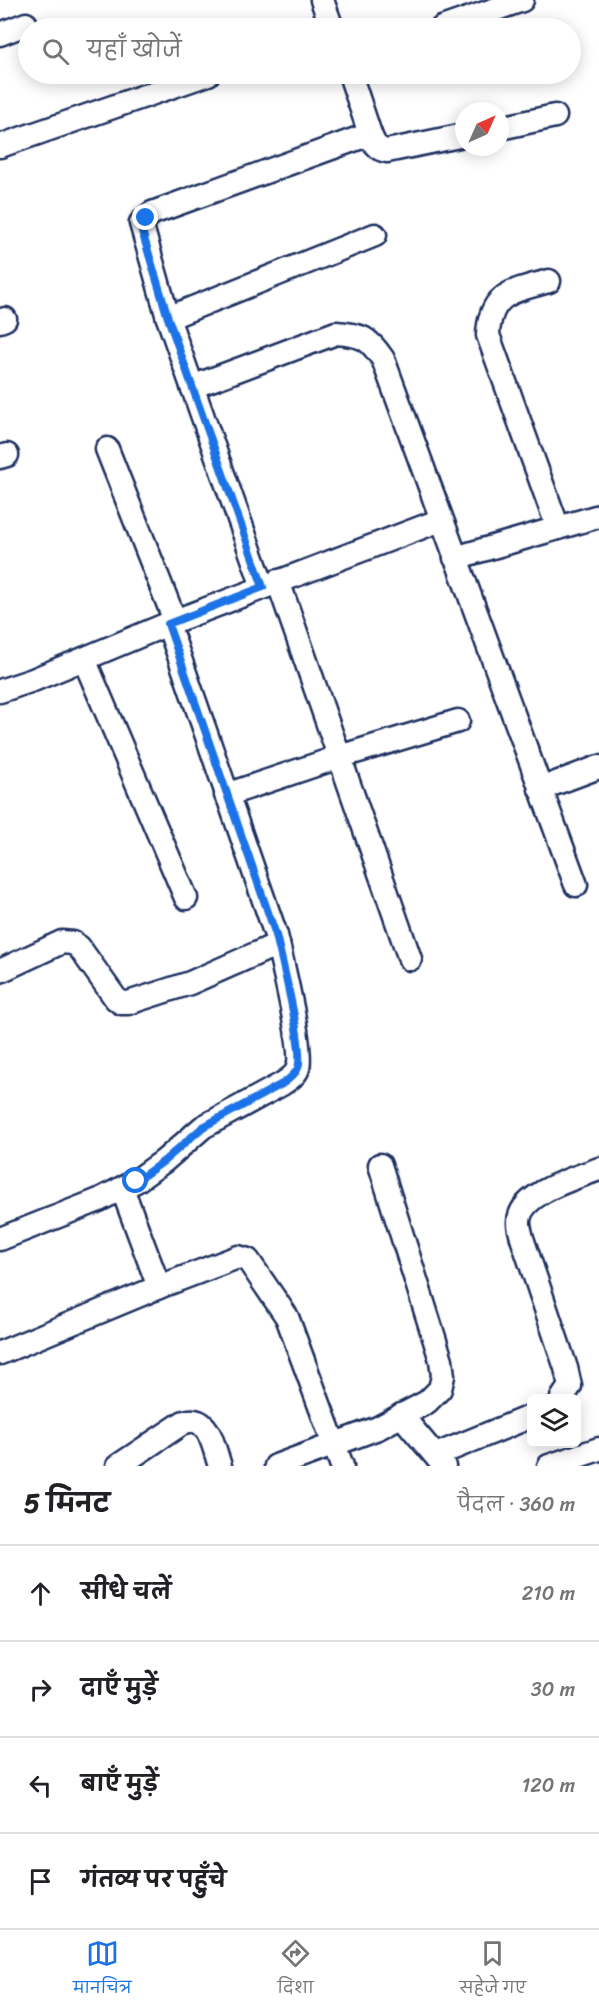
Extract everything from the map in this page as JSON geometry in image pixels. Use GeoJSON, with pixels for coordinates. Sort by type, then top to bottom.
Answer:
{"type":"FeatureCollection","features":[{"type":"Feature","properties":{"kind":"street"},"geometry":{"type":"LineString","coordinates":[[322,0],[328,18]]}},
{"type":"Feature","properties":{"kind":"street"},"geometry":{"type":"LineString","coordinates":[[471,18],[522,0]]}},
{"type":"Feature","properties":{"kind":"street"},"geometry":{"type":"LineString","coordinates":[[0,34],[18,27]]}},
{"type":"Feature","properties":{"kind":"street"},"geometry":{"type":"LineString","coordinates":[[0,146],[179,84]]}},
{"type":"Feature","properties":{"kind":"street"},"geometry":{"type":"LineString","coordinates":[[353,84],[374,145],[380,150],[387,151],[455,137]]}},
{"type":"Feature","properties":{"kind":"street"},"geometry":{"type":"LineString","coordinates":[[509,126],[555,116]]}},
{"type":"Feature","properties":{"kind":"street"},"geometry":{"type":"LineString","coordinates":[[370,134],[152,213],[141,223],[168,318],[192,387],[339,757],[410,959]]}},
{"type":"Feature","properties":{"kind":"street"},"geometry":{"type":"LineString","coordinates":[[168,318],[375,236]]}},
{"type":"Feature","properties":{"kind":"street"},"geometry":{"type":"LineString","coordinates":[[549,281],[515,291],[497,302],[489,317],[488,335],[558,528]]}},
{"type":"Feature","properties":{"kind":"street"},"geometry":{"type":"LineString","coordinates":[[192,387],[336,333],[357,334],[372,342],[383,359],[576,885]]}},
{"type":"Feature","properties":{"kind":"street"},"geometry":{"type":"LineString","coordinates":[[0,1239],[99,1200],[136,1181],[222,1116],[292,1077],[298,1067],[299,1052],[278,944],[226,795],[171,622],[108,449]]}},
{"type":"Feature","properties":{"kind":"street"},"geometry":{"type":"LineString","coordinates":[[455,558],[599,516]]}},
{"type":"Feature","properties":{"kind":"street"},"geometry":{"type":"LineString","coordinates":[[0,691],[171,622],[441,520]]}},
{"type":"Feature","properties":{"kind":"street"},"geometry":{"type":"LineString","coordinates":[[84,659],[186,898]]}},
{"type":"Feature","properties":{"kind":"street"},"geometry":{"type":"LineString","coordinates":[[226,795],[339,757],[458,721]]}},
{"type":"Feature","properties":{"kind":"street"},"geometry":{"type":"LineString","coordinates":[[540,789],[599,767]]}},
{"type":"Feature","properties":{"kind":"street"},"geometry":{"type":"LineString","coordinates":[[16,964],[62,942],[73,943],[79,947],[121,1004],[190,983],[278,944]]}},
{"type":"Feature","properties":{"kind":"street"},"geometry":{"type":"LineString","coordinates":[[276,1466],[391,1421],[427,1402],[440,1389],[443,1376],[441,1360],[380,1165]]}},
{"type":"Feature","properties":{"kind":"street"},"geometry":{"type":"LineString","coordinates":[[565,1394],[570,1386],[566,1368],[522,1238],[519,1222],[522,1211],[530,1201],[544,1191],[599,1169]]}},
{"type":"Feature","properties":{"kind":"street"},"geometry":{"type":"LineString","coordinates":[[122,1188],[159,1287]]}},
{"type":"Feature","properties":{"kind":"street"},"geometry":{"type":"LineString","coordinates":[[0,1353],[238,1257],[248,1260],[287,1317],[342,1466]]}},
{"type":"Feature","properties":{"kind":"street"},"geometry":{"type":"LineString","coordinates":[[391,1421],[440,1461],[527,1418]]}},
{"type":"Feature","properties":{"kind":"street"},"geometry":{"type":"LineString","coordinates":[[118,1466],[184,1422],[194,1421],[203,1426],[210,1437],[220,1466]]}},
{"type":"Feature","properties":{"kind":"street"},"geometry":{"type":"LineString","coordinates":[[549,1466],[599,1449]]}},
{"type":"Feature","properties":{"kind":"route"},"geometry":{"type":"LineString","coordinates":[[136,1181],[164,1161],[203,1127],[292,1077],[298,1067],[299,1052],[276,935],[168,624],[263,587],[168,318],[142,231],[141,223],[146,218]]}}]}
